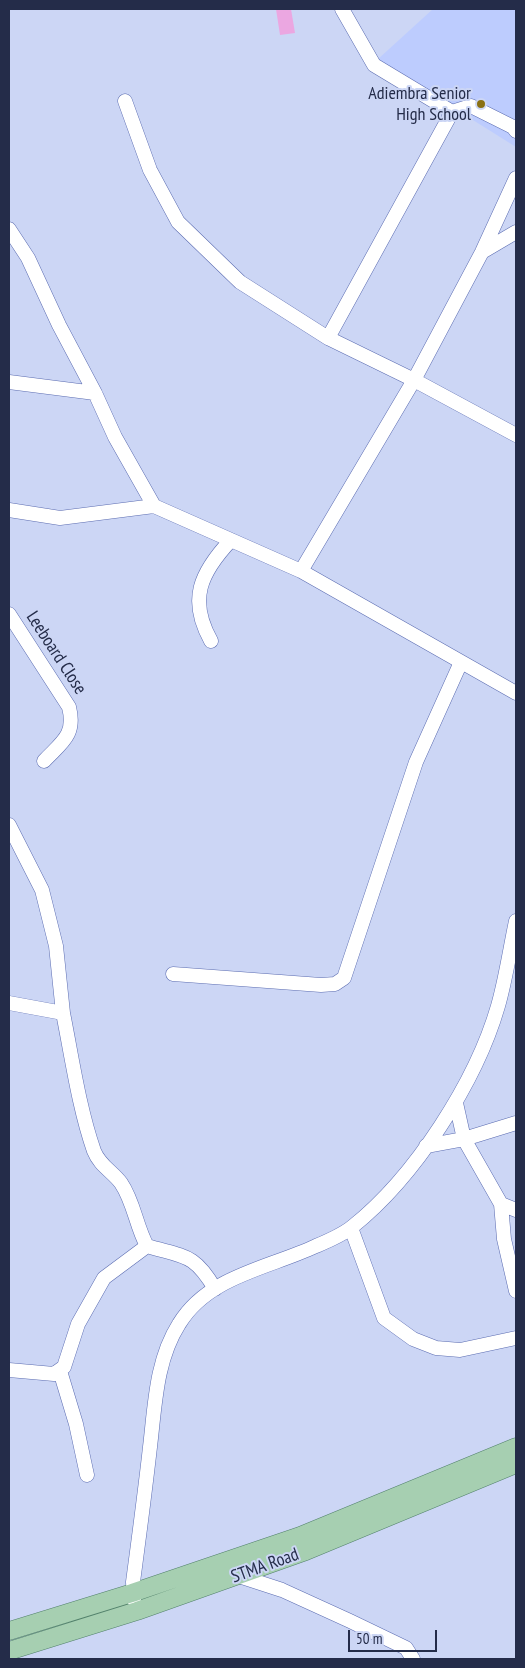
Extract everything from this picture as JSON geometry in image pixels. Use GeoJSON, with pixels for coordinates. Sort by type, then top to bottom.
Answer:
{"type":"FeatureCollection","features":[{"type":"Feature","properties":{"kind":"main road","name":"STMA Road"},"geometry":{"type":"LineString","coordinates":[[9,1631],[132,1594],[300,1536],[516,1447]]}},
{"type":"Feature","properties":{"kind":"main road","name":"STMA Road"},"geometry":{"type":"LineString","coordinates":[[9,1651],[137,1611],[239,1576],[314,1548],[516,1464]]}},
{"type":"Feature","properties":{"kind":"street"},"geometry":{"type":"LineString","coordinates":[[342,9],[374,65],[452,112]]}},
{"type":"Feature","properties":{"kind":"street"},"geometry":{"type":"LineString","coordinates":[[125,101],[150,170],[178,222],[240,282],[328,338],[414,380],[516,435]]}},
{"type":"Feature","properties":{"kind":"street"},"geometry":{"type":"LineString","coordinates":[[328,338],[452,112],[471,106],[513,127],[516,131]]}},
{"type":"Feature","properties":{"kind":"street"},"geometry":{"type":"LineString","coordinates":[[301,571],[414,380],[482,252],[516,178]]}},
{"type":"Feature","properties":{"kind":"street"},"geometry":{"type":"LineString","coordinates":[[9,229],[28,258],[115,437],[154,506]]}},
{"type":"Feature","properties":{"kind":"street"},"geometry":{"type":"LineString","coordinates":[[482,252],[516,232]]}},
{"type":"Feature","properties":{"kind":"street"},"geometry":{"type":"LineString","coordinates":[[9,382],[95,393]]}},
{"type":"Feature","properties":{"kind":"street"},"geometry":{"type":"LineString","coordinates":[[9,510],[60,518],[154,506],[301,571],[516,694]]}},
{"type":"Feature","properties":{"kind":"street"},"geometry":{"type":"LineString","coordinates":[[211,641],[201,623],[198,605],[200,588],[218,554],[231,540]]}},
{"type":"Feature","properties":{"kind":"street","name":"Leeboard Close"},"geometry":{"type":"LineString","coordinates":[[9,614],[69,706],[72,720],[69,735],[44,761]]}},
{"type":"Feature","properties":{"kind":"street"},"geometry":{"type":"LineString","coordinates":[[173,974],[321,985],[335,984],[344,978],[416,762],[461,662]]}},
{"type":"Feature","properties":{"kind":"street"},"geometry":{"type":"LineString","coordinates":[[9,825],[42,890],[56,946],[63,1013],[76,1079],[94,1151],[101,1164],[121,1182],[137,1216],[141,1235],[147,1246],[182,1254],[204,1269],[215,1289]]}},
{"type":"Feature","properties":{"kind":"street"},"geometry":{"type":"LineString","coordinates":[[137,1611],[132,1594],[160,1364],[178,1324],[192,1306],[215,1289],[239,1275],[315,1247],[351,1228],[384,1198],[426,1146],[456,1103],[472,1074],[498,1006],[516,921]]}},
{"type":"Feature","properties":{"kind":"street"},"geometry":{"type":"LineString","coordinates":[[9,1003],[63,1013]]}},
{"type":"Feature","properties":{"kind":"street"},"geometry":{"type":"LineString","coordinates":[[456,1103],[464,1139],[501,1204],[504,1240],[516,1291]]}},
{"type":"Feature","properties":{"kind":"street"},"geometry":{"type":"LineString","coordinates":[[426,1146],[464,1139],[516,1123]]}},
{"type":"Feature","properties":{"kind":"street"},"geometry":{"type":"LineString","coordinates":[[501,1204],[516,1210]]}},
{"type":"Feature","properties":{"kind":"street"},"geometry":{"type":"LineString","coordinates":[[351,1228],[384,1318],[413,1339],[436,1348],[460,1350],[516,1338]]}},
{"type":"Feature","properties":{"kind":"street"},"geometry":{"type":"LineString","coordinates":[[9,1370],[54,1374],[60,1371],[64,1367],[78,1324],[104,1278],[147,1246]]}},
{"type":"Feature","properties":{"kind":"street"},"geometry":{"type":"LineString","coordinates":[[60,1371],[76,1424],[87,1475]]}},
{"type":"Feature","properties":{"kind":"street"},"geometry":{"type":"LineString","coordinates":[[239,1576],[282,1590],[350,1621],[406,1648],[413,1659]]}},
{"type":"Feature","properties":{"kind":"shaded area","name":"Adiembra Senior High School"},"geometry":{"type":"Polygon","coordinates":[[[433,9],[516,9],[516,147],[377,60],[433,9]]]}},
{"type":"Feature","properties":{"kind":"building"},"geometry":{"type":"Polygon","coordinates":[[[276,9],[291,9],[295,33],[280,35],[276,9]]]}},
{"type":"Feature","properties":{"kind":"place","name":"Adiembra Senior High School"},"geometry":{"type":"Point","coordinates":[481,104]}}]}
